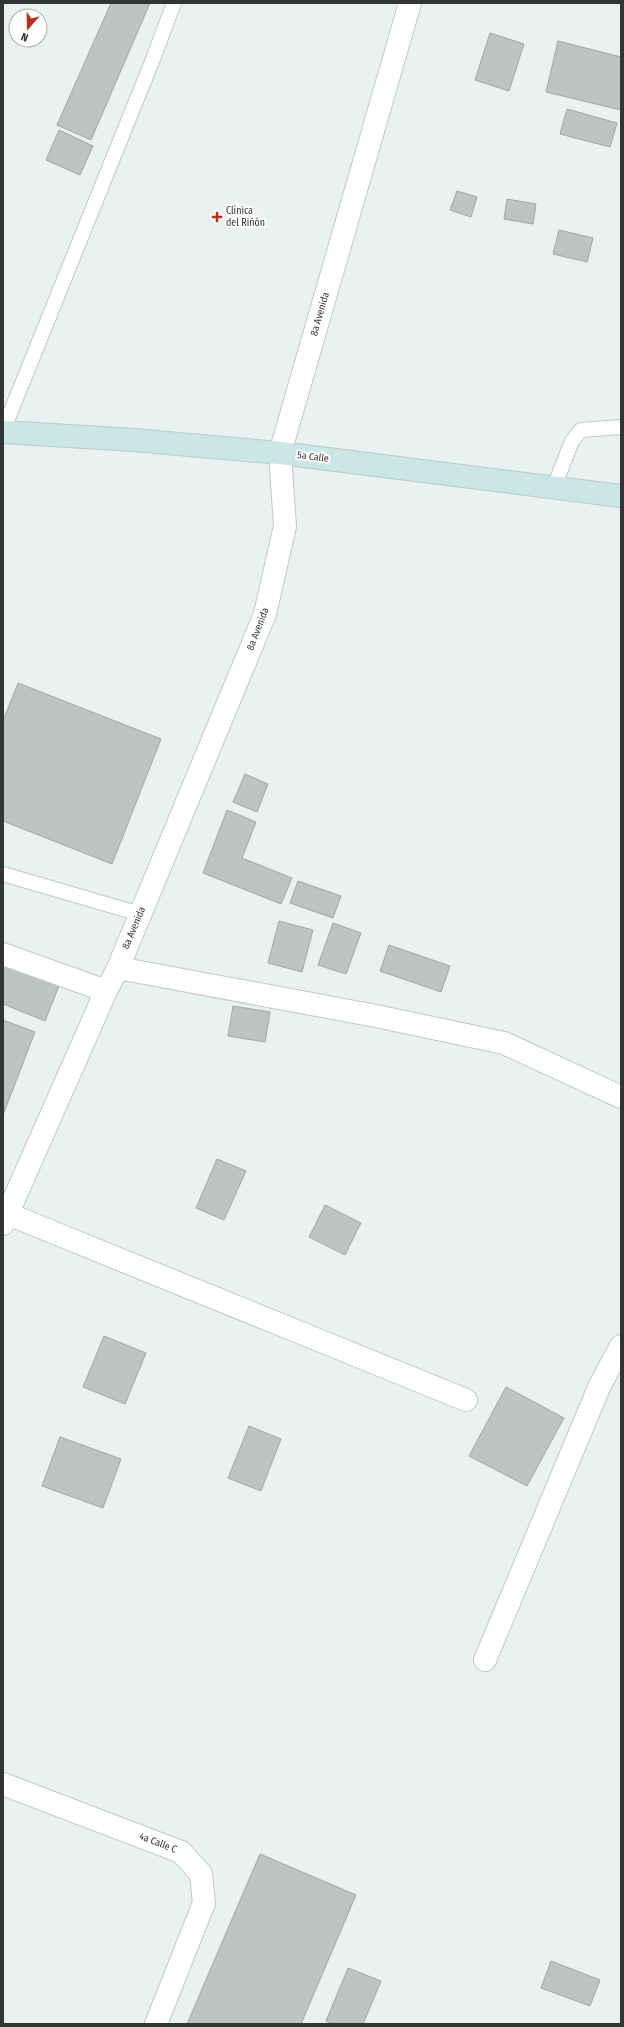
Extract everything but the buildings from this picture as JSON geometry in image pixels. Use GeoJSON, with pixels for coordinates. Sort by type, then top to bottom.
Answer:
{"type":"FeatureCollection","features":[{"type":"Feature","properties":{"kind":"main road","name":"5a Calle"},"geometry":{"type":"LineString","coordinates":[[3,431],[134,440],[280,453],[621,496]]}},
{"type":"Feature","properties":{"kind":"street","name":"8a Avenida"},"geometry":{"type":"LineString","coordinates":[[5,1219],[106,991],[118,968],[265,614],[285,526],[280,453],[410,3]]}},
{"type":"Feature","properties":{"kind":"street"},"geometry":{"type":"LineString","coordinates":[[3,954],[106,991]]}},
{"type":"Feature","properties":{"kind":"street"},"geometry":{"type":"LineString","coordinates":[[118,968],[376,1016],[504,1043],[621,1097]]}},
{"type":"Feature","properties":{"kind":"street"},"geometry":{"type":"LineString","coordinates":[[5,1219],[466,1400]]}},
{"type":"Feature","properties":{"kind":"street"},"geometry":{"type":"LineString","coordinates":[[485,1660],[600,1385],[621,1346]]}},
{"type":"Feature","properties":{"kind":"street","name":"4a Calle C"},"geometry":{"type":"LineString","coordinates":[[3,1784],[181,1852],[201,1874],[204,1902],[156,2024]]}},
{"type":"Feature","properties":{"kind":"lane"},"geometry":{"type":"LineString","coordinates":[[3,431],[174,3]]}},
{"type":"Feature","properties":{"kind":"lane"},"geometry":{"type":"LineString","coordinates":[[554,487],[572,441],[581,430],[621,427]]}},
{"type":"Feature","properties":{"kind":"lane"},"geometry":{"type":"LineString","coordinates":[[3,874],[140,914]]}},
{"type":"Feature","properties":{"kind":"place","name":"Clínica del Riñón"},"geometry":{"type":"Point","coordinates":[217,217]}}]}
